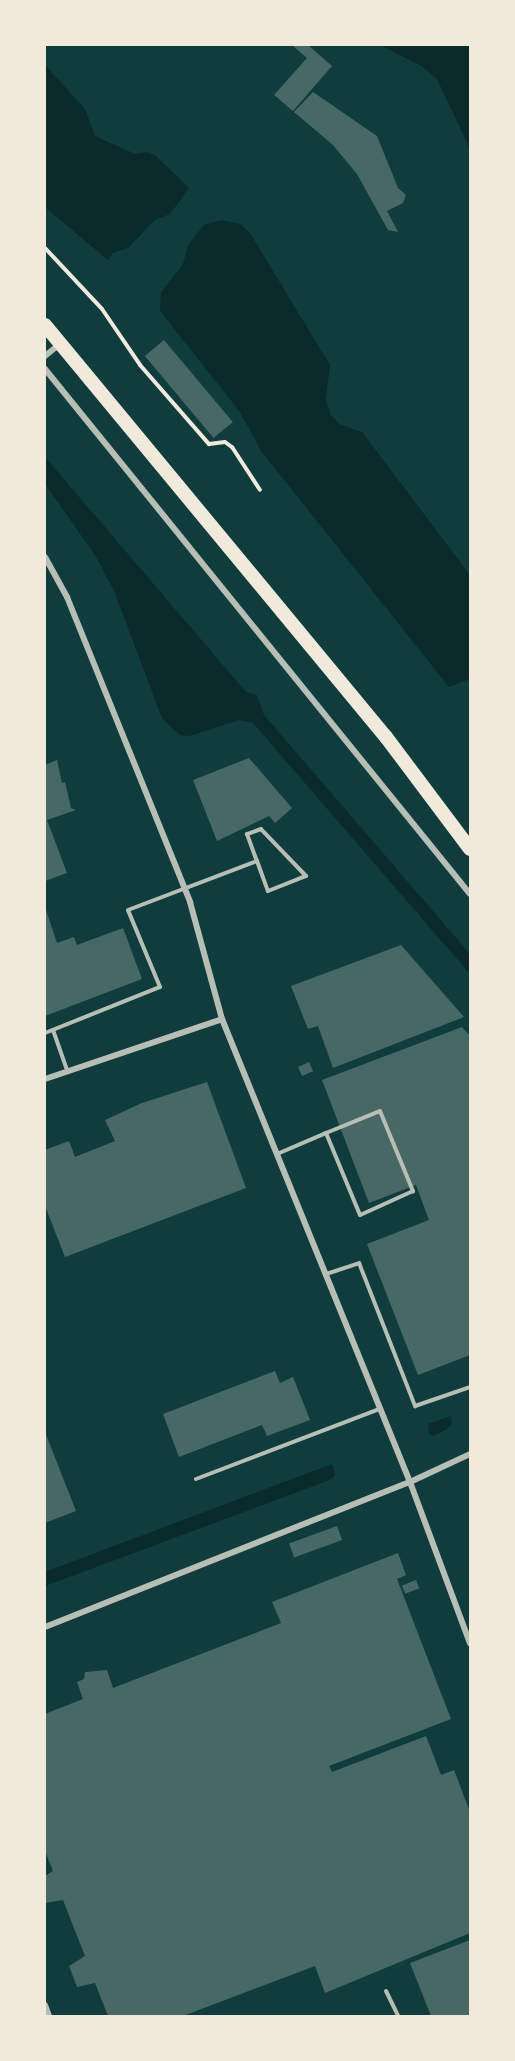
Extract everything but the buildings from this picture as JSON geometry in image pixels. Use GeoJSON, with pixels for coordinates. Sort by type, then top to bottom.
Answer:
{"type":"FeatureCollection","features":[{"type":"Feature","properties":{"kind":"main road"},"geometry":{"type":"LineString","coordinates":[[45,325],[63,343],[386,737],[470,849]]}},
{"type":"Feature","properties":{"kind":"street"},"geometry":{"type":"LineString","coordinates":[[45,356],[63,343]]}},
{"type":"Feature","properties":{"kind":"street"},"geometry":{"type":"LineString","coordinates":[[45,369],[470,894]]}},
{"type":"Feature","properties":{"kind":"street"},"geometry":{"type":"LineString","coordinates":[[45,557],[67,597],[184,888],[222,1019],[410,1482],[470,1643]]}},
{"type":"Feature","properties":{"kind":"street"},"geometry":{"type":"LineString","coordinates":[[45,1079],[222,1019]]}},
{"type":"Feature","properties":{"kind":"street"},"geometry":{"type":"LineString","coordinates":[[45,1627],[410,1482],[470,1454]]}},
{"type":"Feature","properties":{"kind":"street"},"geometry":{"type":"LineString","coordinates":[[45,2005],[49,2016]]}},
{"type":"Feature","properties":{"kind":"lane"},"geometry":{"type":"LineString","coordinates":[[261,829],[306,876],[268,891],[257,861],[247,834],[261,829]]}},
{"type":"Feature","properties":{"kind":"lane"},"geometry":{"type":"LineString","coordinates":[[45,1033],[160,987],[128,910],[257,861]]}},
{"type":"Feature","properties":{"kind":"lane"},"geometry":{"type":"LineString","coordinates":[[52,1030],[67,1070]]}},
{"type":"Feature","properties":{"kind":"lane"},"geometry":{"type":"LineString","coordinates":[[277,1154],[326,1133],[380,1111],[413,1191],[360,1215],[326,1133]]}},
{"type":"Feature","properties":{"kind":"lane"},"geometry":{"type":"LineString","coordinates":[[326,1274],[359,1263],[415,1406],[470,1387]]}},
{"type":"Feature","properties":{"kind":"lane"},"geometry":{"type":"LineString","coordinates":[[196,1479],[380,1408]]}},
{"type":"Feature","properties":{"kind":"lane"},"geometry":{"type":"LineString","coordinates":[[386,1991],[398,2016]]}},
{"type":"Feature","properties":{"kind":"path"},"geometry":{"type":"LineString","coordinates":[[45,248],[102,309],[140,365],[210,444],[225,442],[232,447],[261,490]]}},
{"type":"Feature","properties":{"kind":"water"},"geometry":{"type":"Polygon","coordinates":[[[380,45],[470,45],[470,149],[437,79],[423,67],[380,45]]]}},
{"type":"Feature","properties":{"kind":"water"},"geometry":{"type":"Polygon","coordinates":[[[45,65],[85,109],[95,136],[135,154],[147,152],[156,156],[189,188],[170,214],[155,220],[128,248],[113,253],[108,260],[45,207],[45,65]]]}},
{"type":"Feature","properties":{"kind":"water"},"geometry":{"type":"Polygon","coordinates":[[[221,220],[240,224],[250,233],[330,365],[326,399],[330,414],[339,424],[362,432],[470,575],[470,679],[449,687],[261,451],[240,412],[160,311],[161,292],[183,264],[188,245],[204,225],[221,220]]]}},
{"type":"Feature","properties":{"kind":"water"},"geometry":{"type":"Polygon","coordinates":[[[45,457],[246,692],[257,695],[264,715],[470,954],[470,974],[253,723],[239,720],[190,736],[180,735],[162,718],[114,591],[95,555],[45,484],[45,457]]]}},
{"type":"Feature","properties":{"kind":"water"},"geometry":{"type":"Polygon","coordinates":[[[451,1416],[452,1424],[447,1429],[433,1436],[429,1433],[428,1424],[451,1416]]]}},
{"type":"Feature","properties":{"kind":"water"},"geometry":{"type":"Polygon","coordinates":[[[332,1464],[335,1476],[327,1481],[45,1586],[45,1572],[332,1464]]]}}]}
